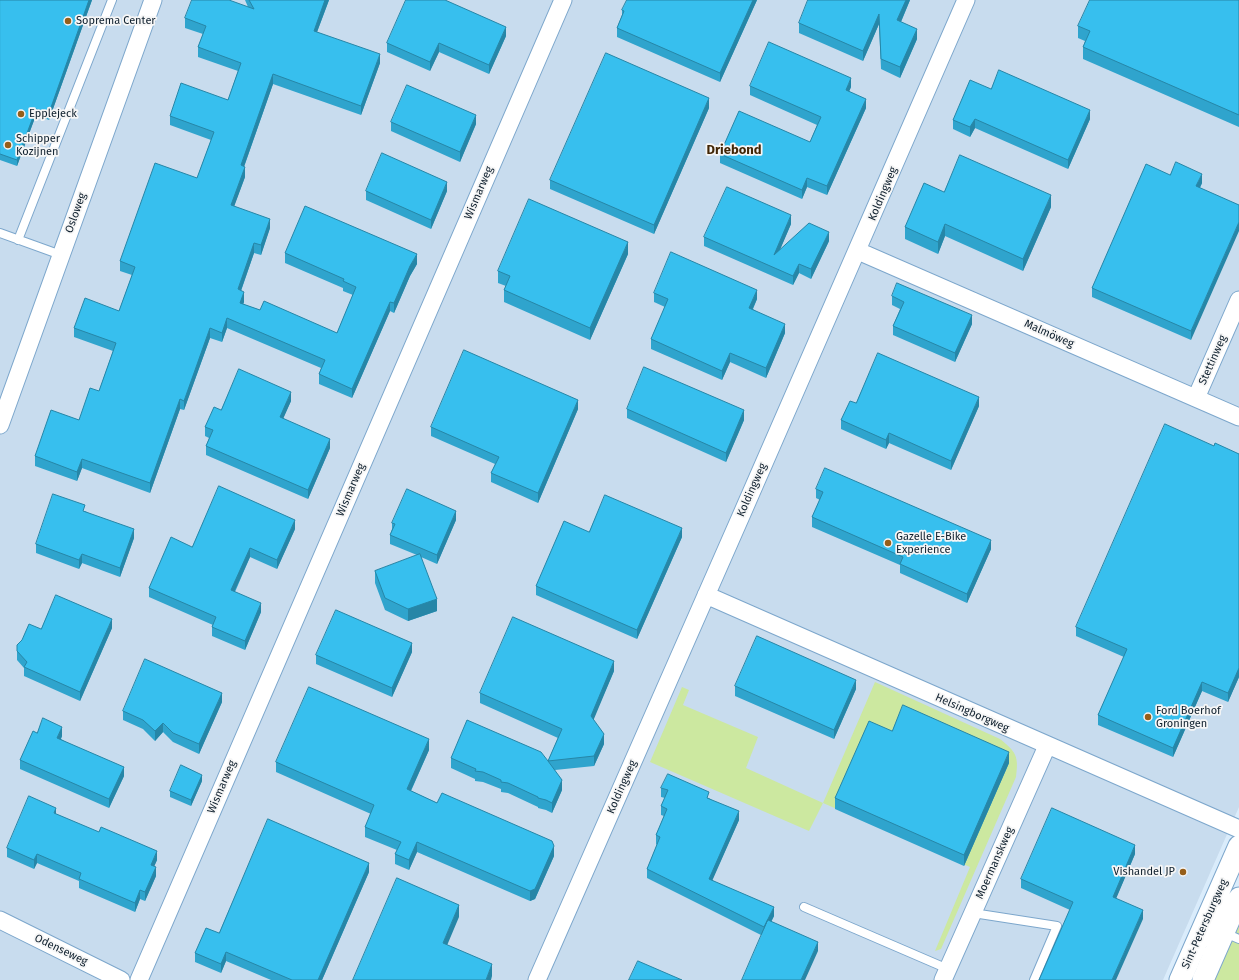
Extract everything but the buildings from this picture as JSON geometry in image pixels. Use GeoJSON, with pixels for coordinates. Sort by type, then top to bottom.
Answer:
{"type":"FeatureCollection","features":[{"type":"Feature","properties":{"kind":"street","name":"Osloweg"},"geometry":{"type":"LineString","coordinates":[[0,425],[153,0]]}},
{"type":"Feature","properties":{"kind":"street","name":"Wismarweg"},"geometry":{"type":"LineString","coordinates":[[139,980],[562,0]]}},
{"type":"Feature","properties":{"kind":"street","name":"Koldingweg"},"geometry":{"type":"LineString","coordinates":[[538,980],[858,251],[966,0]]}},
{"type":"Feature","properties":{"kind":"street","name":"Malmöweg"},"geometry":{"type":"LineString","coordinates":[[858,251],[1239,417]]}},
{"type":"Feature","properties":{"kind":"street","name":"Stettinweg"},"geometry":{"type":"LineString","coordinates":[[1196,398],[1239,300]]}},
{"type":"Feature","properties":{"kind":"street","name":"Helsingborgweg"},"geometry":{"type":"LineString","coordinates":[[706,595],[1239,829]]}},
{"type":"Feature","properties":{"kind":"street","name":"Moermanskweg"},"geometry":{"type":"LineString","coordinates":[[946,975],[972,913],[1047,746]]}},
{"type":"Feature","properties":{"kind":"street","name":"Sint-Petersburgweg"},"geometry":{"type":"LineString","coordinates":[[1203,980],[1219,930],[1239,846]]}},
{"type":"Feature","properties":{"kind":"street","name":"Sint-Petersburgweg"},"geometry":{"type":"LineString","coordinates":[[1180,980],[1219,930],[1239,898]]}},
{"type":"Feature","properties":{"kind":"street","name":"Odenseweg"},"geometry":{"type":"LineString","coordinates":[[0,920],[121,980]]}},
{"type":"Feature","properties":{"kind":"lane"},"geometry":{"type":"LineString","coordinates":[[18,240],[112,0]]}},
{"type":"Feature","properties":{"kind":"lane"},"geometry":{"type":"LineString","coordinates":[[0,233],[61,255]]}},
{"type":"Feature","properties":{"kind":"lane"},"geometry":{"type":"LineString","coordinates":[[804,907],[946,975]]}},
{"type":"Feature","properties":{"kind":"lane"},"geometry":{"type":"LineString","coordinates":[[972,913],[1057,926],[1034,980]]}},
{"type":"Feature","properties":{"kind":"shaded area"},"geometry":{"type":"Polygon","coordinates":[[[0,0],[1239,0],[1239,807],[1163,980],[0,980],[0,0]]]}},
{"type":"Feature","properties":{"kind":"green space"},"geometry":{"type":"Polygon","coordinates":[[[875,682],[1000,739],[1010,747],[1016,759],[1016,777],[941,949],[935,951],[970,867],[823,803],[875,682]]]}},
{"type":"Feature","properties":{"kind":"green space"},"geometry":{"type":"Polygon","coordinates":[[[682,687],[689,690],[683,705],[758,737],[746,768],[823,803],[809,831],[650,762],[682,687]]]}},
{"type":"Feature","properties":{"kind":"green space"},"geometry":{"type":"Polygon","coordinates":[[[1239,912],[1239,980],[1210,980],[1239,912]]]}},
{"type":"Feature","properties":{"kind":"place","name":"Soprema Center"},"geometry":{"type":"Point","coordinates":[68,21]}},
{"type":"Feature","properties":{"kind":"place","name":"Epplejeck"},"geometry":{"type":"Point","coordinates":[21,114]}},
{"type":"Feature","properties":{"kind":"place","name":"Schipper Kozijnen"},"geometry":{"type":"Point","coordinates":[8,145]}},
{"type":"Feature","properties":{"kind":"place","name":"Gazelle E-Bike Experience"},"geometry":{"type":"Point","coordinates":[888,543]}},
{"type":"Feature","properties":{"kind":"place","name":"Ford Boerhof Groningen"},"geometry":{"type":"Point","coordinates":[1148,717]}},
{"type":"Feature","properties":{"kind":"place","name":"Vishandel JP"},"geometry":{"type":"Point","coordinates":[1183,872]}},
{"type":"Feature","properties":{"kind":"district","name":"Driebond"},"geometry":{"type":"Point","coordinates":[734,150]}}]}
